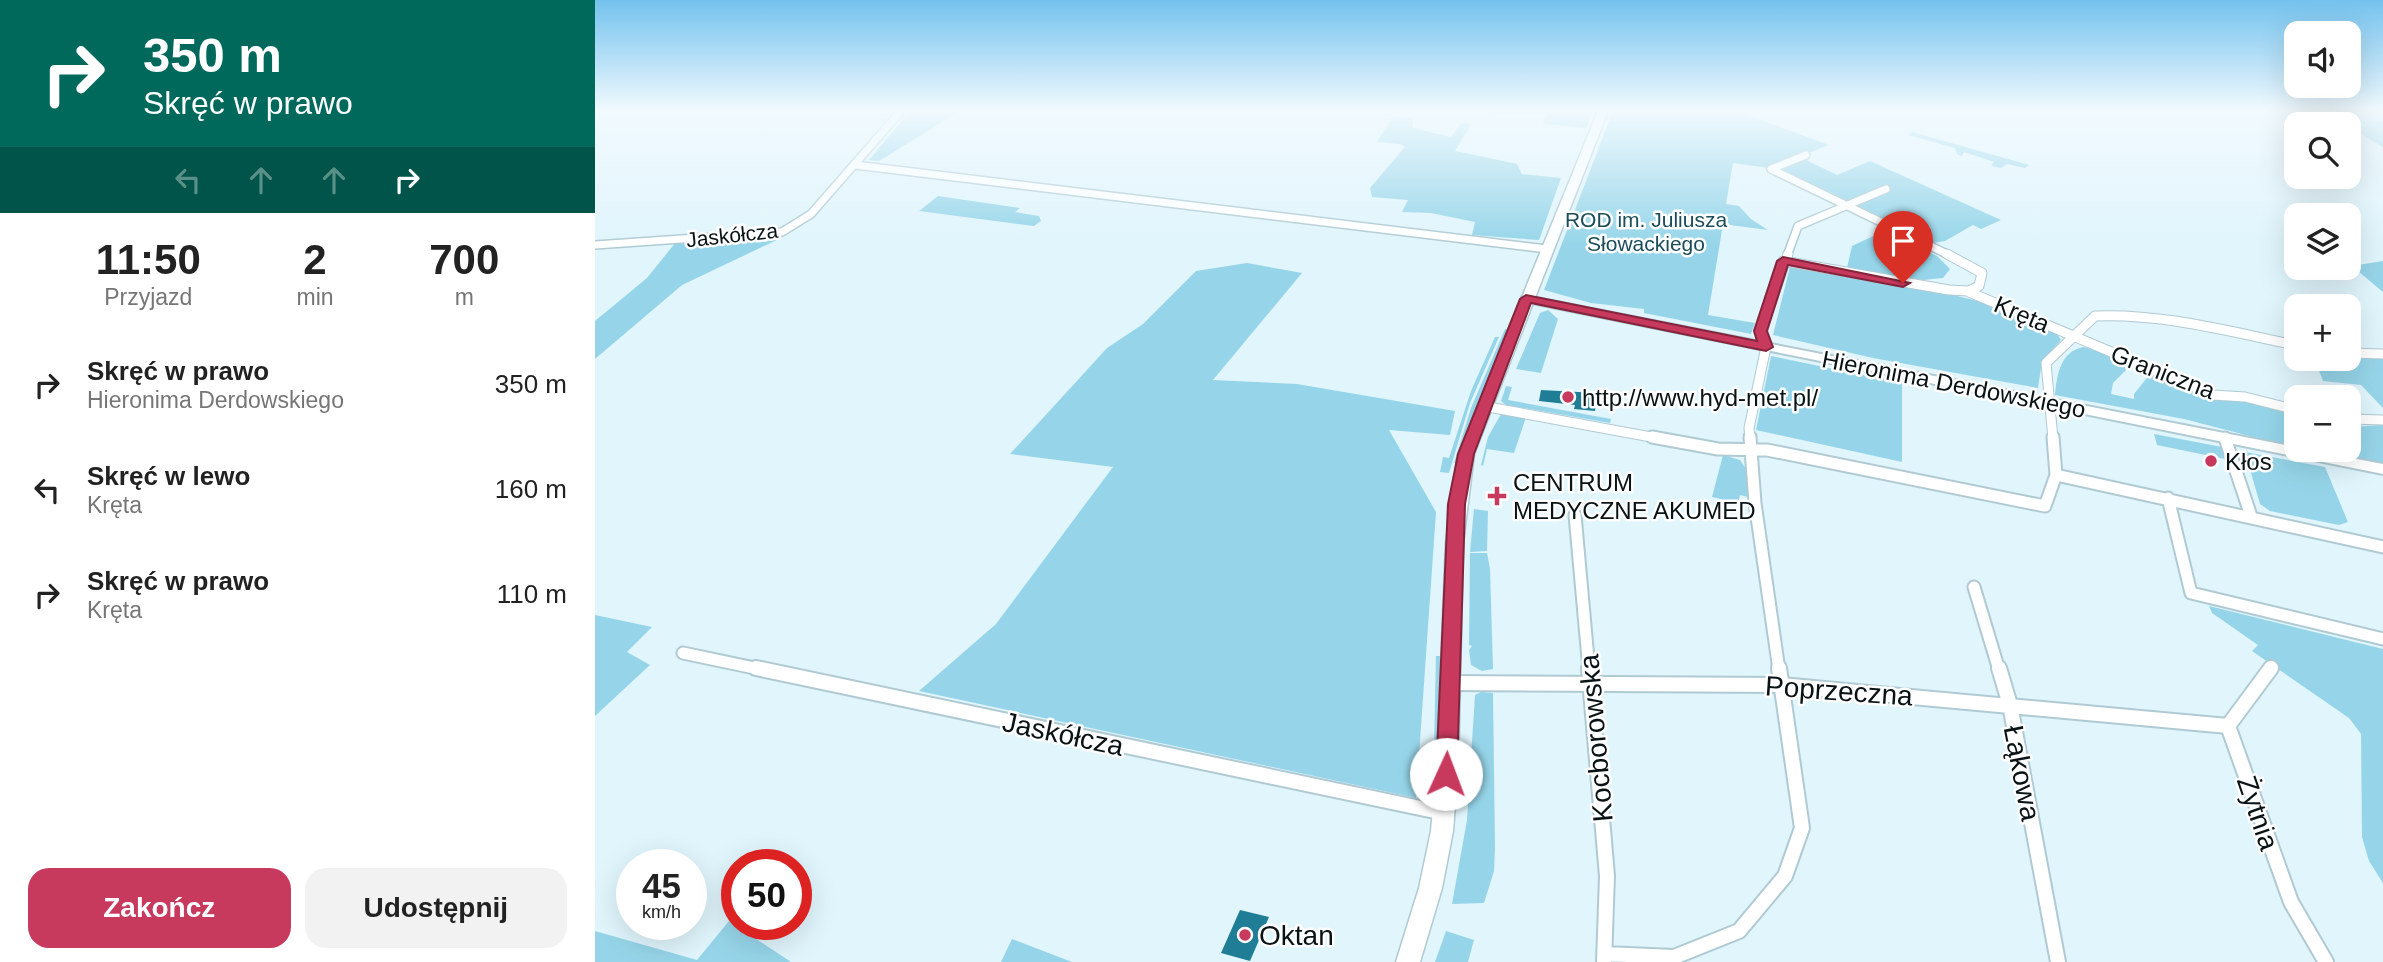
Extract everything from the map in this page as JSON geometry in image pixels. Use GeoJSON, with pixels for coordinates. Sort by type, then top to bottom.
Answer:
{"type":"FeatureCollection","features":[{"type":"Feature","properties":{"kind":"main road"},"geometry":{"type":"LineString","coordinates":[[1408,962],[1434,881],[1444,813],[1456,506],[1466,454],[1585,156]]}},
{"type":"Feature","properties":{"kind":"street","name":"Jaskółcza"},"geometry":{"type":"LineString","coordinates":[[595,245],[782,232],[811,214],[863,156]]}},
{"type":"Feature","properties":{"kind":"street","name":"Kręta"},"geometry":{"type":"LineString","coordinates":[[1804,156],[1772,169],[1972,266],[1982,274],[1983,281],[1969,292]]}},
{"type":"Feature","properties":{"kind":"street"},"geometry":{"type":"LineString","coordinates":[[855,165],[1547,249]]}},
{"type":"Feature","properties":{"kind":"street"},"geometry":{"type":"LineString","coordinates":[[1604,958],[1674,957],[1739,931],[1785,876],[1802,828],[1755,503],[1749,428],[1766,347],[1761,331],[1783,261],[1798,226],[1887,190]]}},
{"type":"Feature","properties":{"kind":"street","name":"Kręta"},"geometry":{"type":"LineString","coordinates":[[1783,261],[1969,292],[2074,336]]}},
{"type":"Feature","properties":{"kind":"street","name":"Hieronima Derdowskiego"},"geometry":{"type":"LineString","coordinates":[[1526,299],[2383,469]]}},
{"type":"Feature","properties":{"kind":"street","name":"Graniczna"},"geometry":{"type":"LineString","coordinates":[[2056,475],[2046,363],[2095,316],[2103,314],[2187,324],[2284,343]]}},
{"type":"Feature","properties":{"kind":"street","name":"Graniczna"},"geometry":{"type":"LineString","coordinates":[[2074,336],[2213,395],[2245,397],[2284,407]]}},
{"type":"Feature","properties":{"kind":"street"},"geometry":{"type":"LineString","coordinates":[[2361,353],[2383,354]]}},
{"type":"Feature","properties":{"kind":"street"},"geometry":{"type":"LineString","coordinates":[[1483,406],[1718,449],[1752,450],[2045,506],[2056,475],[2383,547]]}},
{"type":"Feature","properties":{"kind":"street"},"geometry":{"type":"LineString","coordinates":[[2361,419],[2383,420]]}},
{"type":"Feature","properties":{"kind":"street"},"geometry":{"type":"LineString","coordinates":[[2225,438],[2251,516]]}},
{"type":"Feature","properties":{"kind":"street"},"geometry":{"type":"LineString","coordinates":[[2168,498],[2191,593],[2383,639]]}},
{"type":"Feature","properties":{"kind":"street","name":"Kocborowska"},"geometry":{"type":"LineString","coordinates":[[1576,515],[1607,876],[1604,958]]}},
{"type":"Feature","properties":{"kind":"street","name":"Łąkowa"},"geometry":{"type":"LineString","coordinates":[[1974,587],[2010,705],[2058,962]]}},
{"type":"Feature","properties":{"kind":"street","name":"Jaskółcza"},"geometry":{"type":"LineString","coordinates":[[683,653],[1444,813]]}},
{"type":"Feature","properties":{"kind":"street"},"geometry":{"type":"LineString","coordinates":[[2228,726],[2272,667]]}},
{"type":"Feature","properties":{"kind":"street","name":"Poprzeczna"},"geometry":{"type":"LineString","coordinates":[[1449,683],[1781,685],[2228,726]]}},
{"type":"Feature","properties":{"kind":"street","name":"Żytnia"},"geometry":{"type":"LineString","coordinates":[[2228,726],[2291,902],[2326,962]]}},
{"type":"Feature","properties":{"kind":"green space"},"geometry":{"type":"Polygon","coordinates":[[[872,156],[887,156],[879,161],[869,160],[872,156]]]}},
{"type":"Feature","properties":{"kind":"green space"},"geometry":{"type":"Polygon","coordinates":[[[1397,156],[1478,156],[1517,164],[1522,174],[1561,178],[1539,240],[1472,235],[1475,222],[1431,213],[1402,212],[1408,200],[1372,197],[1370,188],[1397,156]]]}},
{"type":"Feature","properties":{"kind":"green space","name":"ROD im. Juliusza Słowackiego"},"geometry":{"type":"Polygon","coordinates":[[[1596,156],[1801,156],[1769,168],[1733,163],[1726,204],[1739,206],[1751,219],[1768,230],[1723,224],[1708,315],[1755,323],[1751,334],[1644,313],[1644,309],[1591,303],[1544,290],[1596,156]]]}},
{"type":"Feature","properties":{"kind":"green space"},"geometry":{"type":"Polygon","coordinates":[[[1976,156],[1997,156],[2029,165],[2025,168],[2007,164],[2001,168],[1991,166],[1994,162],[1976,156]]]}},
{"type":"Feature","properties":{"kind":"green space"},"geometry":{"type":"Polygon","coordinates":[[[1806,160],[1837,175],[1870,161],[2001,220],[1981,229],[1973,225],[1945,241],[1933,243],[1784,170],[1784,167],[1806,160]]]}},
{"type":"Feature","properties":{"kind":"green space"},"geometry":{"type":"Polygon","coordinates":[[[938,196],[1020,208],[1015,212],[1039,216],[1041,221],[1034,226],[919,211],[938,196]]]}},
{"type":"Feature","properties":{"kind":"green space"},"geometry":{"type":"Polygon","coordinates":[[[1884,231],[1937,256],[1950,269],[1943,278],[1923,280],[1847,268],[1852,246],[1884,231]]]}},
{"type":"Feature","properties":{"kind":"green space"},"geometry":{"type":"Polygon","coordinates":[[[767,236],[779,239],[682,285],[595,359],[595,321],[647,278],[676,242],[767,236]]]}},
{"type":"Feature","properties":{"kind":"green space"},"geometry":{"type":"Polygon","coordinates":[[[2383,261],[2383,292],[2361,274],[2361,265],[2383,261]]]}},
{"type":"Feature","properties":{"kind":"green space"},"geometry":{"type":"Polygon","coordinates":[[[1247,263],[1302,273],[1213,380],[1297,384],[1455,411],[1450,435],[1389,430],[1436,512],[1416,798],[919,691],[996,624],[1113,467],[1010,454],[1107,348],[1143,324],[1196,271],[1247,263]]]}},
{"type":"Feature","properties":{"kind":"green space"},"geometry":{"type":"Polygon","coordinates":[[[1790,267],[1982,302],[2057,334],[2061,340],[2042,361],[2038,388],[1873,358],[1773,335],[1790,267]]]}},
{"type":"Feature","properties":{"kind":"green space"},"geometry":{"type":"Polygon","coordinates":[[[1548,310],[1558,319],[1541,373],[1516,369],[1540,313],[1548,310]]]}},
{"type":"Feature","properties":{"kind":"green space"},"geometry":{"type":"Polygon","coordinates":[[[1505,329],[1507,330],[1475,409],[1457,463],[1454,463],[1471,408],[1505,329]]]}},
{"type":"Feature","properties":{"kind":"green space"},"geometry":{"type":"Polygon","coordinates":[[[1495,337],[1499,337],[1470,403],[1449,473],[1440,472],[1443,457],[1449,458],[1471,391],[1495,337]]]}},
{"type":"Feature","properties":{"kind":"green space"},"geometry":{"type":"Polygon","coordinates":[[[2083,347],[2097,350],[2131,365],[2113,383],[2111,394],[2134,399],[2134,394],[2150,374],[2207,395],[2251,402],[2284,412],[2284,445],[2184,419],[2055,395],[2061,365],[2075,350],[2083,347]]]}},
{"type":"Feature","properties":{"kind":"green space"},"geometry":{"type":"Polygon","coordinates":[[[2361,355],[2383,357],[2383,408],[2361,385],[2323,381],[2319,371],[2361,371],[2361,355]]]}},
{"type":"Feature","properties":{"kind":"green space"},"geometry":{"type":"Polygon","coordinates":[[[1771,356],[1902,383],[1902,462],[1756,430],[1771,356]]]}},
{"type":"Feature","properties":{"kind":"green space"},"geometry":{"type":"Polygon","coordinates":[[[1506,386],[1512,387],[1508,400],[1611,419],[1610,423],[1506,405],[1501,401],[1506,386]]]}},
{"type":"Feature","properties":{"kind":"green space"},"geometry":{"type":"Polygon","coordinates":[[[1501,414],[1526,417],[1514,453],[1487,449],[1483,466],[1481,465],[1488,437],[1501,414]]]}},
{"type":"Feature","properties":{"kind":"green space"},"geometry":{"type":"Polygon","coordinates":[[[2383,425],[2383,465],[2361,461],[2361,426],[2383,425]]]}},
{"type":"Feature","properties":{"kind":"green space"},"geometry":{"type":"Polygon","coordinates":[[[2154,434],[2222,447],[2225,459],[2157,445],[2154,434]]]}},
{"type":"Feature","properties":{"kind":"green space"},"geometry":{"type":"Polygon","coordinates":[[[2245,452],[2284,459],[2284,462],[2325,467],[2348,522],[2339,525],[2270,511],[2260,504],[2245,452]]]}},
{"type":"Feature","properties":{"kind":"green space"},"geometry":{"type":"Polygon","coordinates":[[[1723,455],[1740,460],[1748,472],[1748,497],[1740,495],[1738,503],[1712,497],[1723,455]]]}},
{"type":"Feature","properties":{"kind":"green space"},"geometry":{"type":"Polygon","coordinates":[[[1474,509],[1488,511],[1487,551],[1470,552],[1474,509]]]}},
{"type":"Feature","properties":{"kind":"green space"},"geometry":{"type":"Polygon","coordinates":[[[1470,553],[1487,553],[1490,569],[1493,669],[1482,671],[1471,665],[1469,650],[1472,646],[1469,645],[1470,553]]]}},
{"type":"Feature","properties":{"kind":"green space"},"geometry":{"type":"Polygon","coordinates":[[[2209,606],[2383,649],[2383,883],[2369,861],[2362,837],[2361,734],[2349,718],[2252,651],[2258,645],[2212,613],[2209,606]]]}},
{"type":"Feature","properties":{"kind":"green space"},"geometry":{"type":"Polygon","coordinates":[[[595,615],[652,627],[627,652],[650,665],[595,716],[595,615]]]}},
{"type":"Feature","properties":{"kind":"green space"},"geometry":{"type":"Polygon","coordinates":[[[1436,656],[1441,656],[1439,735],[1433,799],[1436,656]]]}},
{"type":"Feature","properties":{"kind":"green space"},"geometry":{"type":"Polygon","coordinates":[[[1481,692],[1493,693],[1494,871],[1484,903],[1452,904],[1467,820],[1475,695],[1481,692]]]}},
{"type":"Feature","properties":{"kind":"green space"},"geometry":{"type":"Polygon","coordinates":[[[595,931],[616,937],[616,940],[627,940],[697,960],[721,931],[721,940],[758,940],[791,962],[595,962],[595,931]]]}},
{"type":"Feature","properties":{"kind":"green space"},"geometry":{"type":"Polygon","coordinates":[[[1446,931],[1474,940],[1468,962],[1435,962],[1446,931]]]}},
{"type":"Feature","properties":{"kind":"green space"},"geometry":{"type":"Polygon","coordinates":[[[1012,939],[1072,962],[1001,962],[1012,939]]]}},
{"type":"Feature","properties":{"kind":"building","name":"http://www.hyd-met.pl/"},"geometry":{"type":"Polygon","coordinates":[[[1541,390],[1597,393],[1595,411],[1574,409],[1575,405],[1539,401],[1541,390]]]}},
{"type":"Feature","properties":{"kind":"building","name":"Oktan"},"geometry":{"type":"Polygon","coordinates":[[[1240,910],[1269,917],[1250,961],[1221,953],[1240,910]]]}},
{"type":"Feature","properties":{"kind":"place","name":"http://www.hyd-met.pl/"},"geometry":{"type":"Point","coordinates":[1568,397]}},
{"type":"Feature","properties":{"kind":"place","name":"Kłos"},"geometry":{"type":"Point","coordinates":[2211,461]}},
{"type":"Feature","properties":{"kind":"place","name":"CENTRUM MEDYCZNE AKUMED"},"geometry":{"type":"Point","coordinates":[1497,496]}},
{"type":"Feature","properties":{"kind":"place","name":"Oktan"},"geometry":{"type":"Point","coordinates":[1245,935]}},
{"type":"Feature","properties":{"kind":"route"},"geometry":{"type":"LineString","coordinates":[[1446,774],[1453,550],[1457,504],[1466,454],[1526,299],[1766,347],[1761,331],[1783,261],[1903,283]]}}]}
